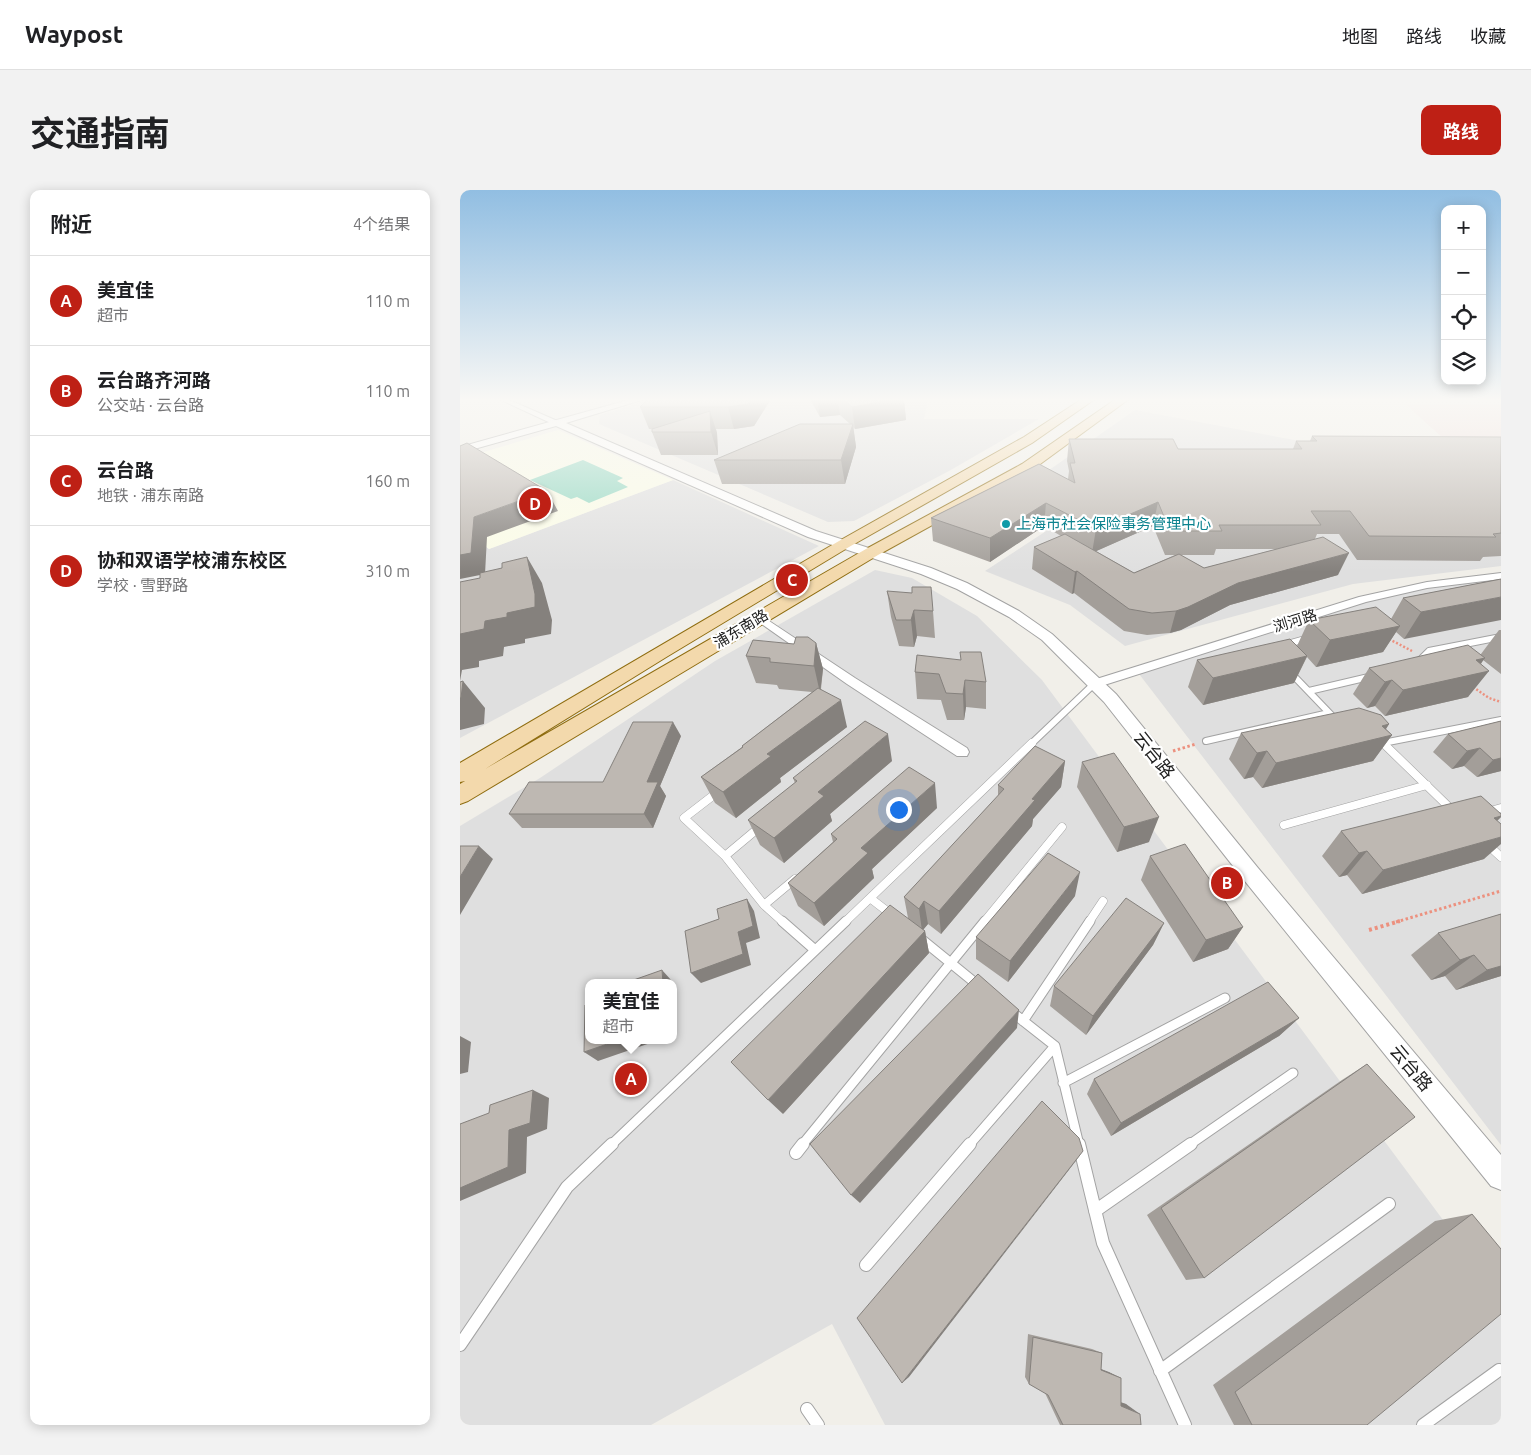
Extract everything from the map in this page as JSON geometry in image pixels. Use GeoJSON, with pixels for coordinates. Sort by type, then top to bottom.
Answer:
{"type":"FeatureCollection","features":[{"type":"Feature","properties":{"kind":"main road","name":"浦东南路"},"geometry":{"type":"LineString","coordinates":[[460,774],[844,544],[999,457]]}},
{"type":"Feature","properties":{"kind":"main road","name":"浦东南路"},"geometry":{"type":"LineString","coordinates":[[460,795],[872,552],[1027,467],[1042,457]]}},
{"type":"Feature","properties":{"kind":"street","name":"云台路"},"geometry":{"type":"LineString","coordinates":[[635,457],[812,534],[872,552],[944,578],[997,604],[1047,638],[1110,698],[1251,874],[1501,1176]]}},
{"type":"Feature","properties":{"kind":"street","name":"浏河路"},"geometry":{"type":"LineString","coordinates":[[1094,684],[1363,599],[1426,585],[1484,577],[1498,580]]}},
{"type":"Feature","properties":{"kind":"street"},"geometry":{"type":"LineString","coordinates":[[760,618],[851,681],[962,752]]}},
{"type":"Feature","properties":{"kind":"lane"},"geometry":{"type":"LineString","coordinates":[[1278,647],[1314,637]]}},
{"type":"Feature","properties":{"kind":"lane"},"geometry":{"type":"LineString","coordinates":[[1413,666],[1429,651],[1501,637]]}},
{"type":"Feature","properties":{"kind":"lane"},"geometry":{"type":"LineString","coordinates":[[1282,663],[1340,725]]}},
{"type":"Feature","properties":{"kind":"lane"},"geometry":{"type":"LineString","coordinates":[[1309,691],[1385,673]]}},
{"type":"Feature","properties":{"kind":"lane"},"geometry":{"type":"LineString","coordinates":[[460,1346],[567,1188],[1094,684]]}},
{"type":"Feature","properties":{"kind":"lane"},"geometry":{"type":"LineString","coordinates":[[1206,741],[1329,713]]}},
{"type":"Feature","properties":{"kind":"lane"},"geometry":{"type":"LineString","coordinates":[[1383,743],[1501,720]]}},
{"type":"Feature","properties":{"kind":"lane"},"geometry":{"type":"LineString","coordinates":[[1374,740],[1383,743],[1461,818]]}},
{"type":"Feature","properties":{"kind":"lane"},"geometry":{"type":"LineString","coordinates":[[1284,825],[1427,785]]}},
{"type":"Feature","properties":{"kind":"lane"},"geometry":{"type":"LineString","coordinates":[[723,788],[684,818],[725,856],[764,905],[815,950]]}},
{"type":"Feature","properties":{"kind":"lane"},"geometry":{"type":"LineString","coordinates":[[1477,814],[1501,808]]}},
{"type":"Feature","properties":{"kind":"lane"},"geometry":{"type":"LineString","coordinates":[[725,856],[769,819]]}},
{"type":"Feature","properties":{"kind":"lane"},"geometry":{"type":"LineString","coordinates":[[796,1153],[952,964],[1062,826]]}},
{"type":"Feature","properties":{"kind":"lane"},"geometry":{"type":"LineString","coordinates":[[1481,838],[1501,857]]}},
{"type":"Feature","properties":{"kind":"lane"},"geometry":{"type":"LineString","coordinates":[[764,905],[802,873]]}},
{"type":"Feature","properties":{"kind":"lane"},"geometry":{"type":"LineString","coordinates":[[870,898],[900,922]]}},
{"type":"Feature","properties":{"kind":"lane"},"geometry":{"type":"LineString","coordinates":[[1023,1021],[1103,901]]}},
{"type":"Feature","properties":{"kind":"lane"},"geometry":{"type":"LineString","coordinates":[[914,934],[987,992]]}},
{"type":"Feature","properties":{"kind":"lane"},"geometry":{"type":"LineString","coordinates":[[1064,1083],[1225,998]]}},
{"type":"Feature","properties":{"kind":"lane"},"geometry":{"type":"LineString","coordinates":[[1002,1004],[1055,1046],[1103,1243],[1184,1425]]}},
{"type":"Feature","properties":{"kind":"lane"},"geometry":{"type":"LineString","coordinates":[[866,1265],[1055,1046]]}},
{"type":"Feature","properties":{"kind":"lane"},"geometry":{"type":"LineString","coordinates":[[1095,1211],[1293,1073]]}},
{"type":"Feature","properties":{"kind":"lane"},"geometry":{"type":"LineString","coordinates":[[1160,1371],[1389,1204]]}},
{"type":"Feature","properties":{"kind":"lane"},"geometry":{"type":"LineString","coordinates":[[1423,1425],[1500,1370]]}},
{"type":"Feature","properties":{"kind":"lane"},"geometry":{"type":"LineString","coordinates":[[807,1409],[818,1425]]}},
{"type":"Feature","properties":{"kind":"path"},"geometry":{"type":"LineString","coordinates":[[1155,756],[1206,741]]}},
{"type":"Feature","properties":{"kind":"path"},"geometry":{"type":"LineString","coordinates":[[1369,930],[1501,891]]}},
{"type":"Feature","properties":{"kind":"shaded area"},"geometry":{"type":"Polygon","coordinates":[[[468,457],[619,457],[673,480],[489,549],[460,528],[460,459],[468,457]]]}},
{"type":"Feature","properties":{"kind":"shaded area"},"geometry":{"type":"Polygon","coordinates":[[[675,457],[974,457],[854,521],[828,522],[675,457]]]}},
{"type":"Feature","properties":{"kind":"shaded area"},"geometry":{"type":"Polygon","coordinates":[[[1068,457],[1501,458],[1501,566],[1353,584],[1125,646],[1070,605],[985,571],[1086,505],[1042,475],[1068,457]]]}},
{"type":"Feature","properties":{"kind":"shaded area"},"geometry":{"type":"Polygon","coordinates":[[[673,480],[819,546],[460,738],[460,528],[489,549],[673,480]]]}},
{"type":"Feature","properties":{"kind":"shaded area"},"geometry":{"type":"Polygon","coordinates":[[[875,570],[912,578],[977,616],[1042,680],[1501,1298],[1501,1425],[885,1425],[832,1324],[651,1425],[460,1425],[460,826],[540,778],[715,661],[875,570]]]}},
{"type":"Feature","properties":{"kind":"shaded area"},"geometry":{"type":"Polygon","coordinates":[[[1501,580],[1501,1145],[1136,670],[1288,623],[1427,585],[1501,580]]]}},
{"type":"Feature","properties":{"kind":"green space"},"geometry":{"type":"Polygon","coordinates":[[[583,460],[623,478],[617,481],[628,487],[589,503],[577,497],[571,499],[530,480],[583,460]]]}},
{"type":"Feature","properties":{"kind":"building"},"geometry":{"type":"Polygon","coordinates":[[[460,457],[490,457],[547,491],[474,517],[471,553],[460,555],[460,457]]]}},
{"type":"Feature","properties":{"kind":"building"},"geometry":{"type":"Polygon","coordinates":[[[722,457],[842,457],[841,460],[714,460],[722,457]]]}},
{"type":"Feature","properties":{"kind":"building"},"geometry":{"type":"Polygon","coordinates":[[[1073,457],[1501,457],[1501,533],[1493,534],[1496,537],[1369,536],[1350,511],[1311,511],[1321,525],[1219,525],[1222,531],[1170,531],[1158,502],[1096,529],[1046,503],[990,538],[931,518],[1039,464],[1075,483],[1070,463],[1075,463],[1073,457]]]}},
{"type":"Feature","properties":{"kind":"building"},"geometry":{"type":"Polygon","coordinates":[[[1065,534],[1134,573],[1179,554],[1204,568],[1323,537],[1349,553],[1238,583],[1176,611],[1152,613],[1129,609],[1077,571],[1075,572],[1034,547],[1065,534]]]}},
{"type":"Feature","properties":{"kind":"building"},"geometry":{"type":"Polygon","coordinates":[[[527,557],[535,594],[535,607],[507,613],[507,617],[485,621],[484,629],[460,634],[460,582],[480,578],[480,573],[502,568],[502,563],[527,557]]]}},
{"type":"Feature","properties":{"kind":"building"},"geometry":{"type":"Polygon","coordinates":[[[1501,579],[1501,597],[1421,612],[1403,598],[1501,579]]]}},
{"type":"Feature","properties":{"kind":"building"},"geometry":{"type":"Polygon","coordinates":[[[912,587],[931,587],[933,611],[914,610],[911,620],[896,620],[887,591],[912,593],[912,587]]]}},
{"type":"Feature","properties":{"kind":"building"},"geometry":{"type":"Polygon","coordinates":[[[1376,607],[1400,626],[1330,640],[1309,620],[1376,607]]]}},
{"type":"Feature","properties":{"kind":"building"},"geometry":{"type":"Polygon","coordinates":[[[796,637],[808,637],[816,643],[814,666],[770,662],[770,658],[746,656],[753,640],[794,644],[796,637]]]}},
{"type":"Feature","properties":{"kind":"building"},"geometry":{"type":"Polygon","coordinates":[[[1290,639],[1307,656],[1213,678],[1197,660],[1290,639]]]}},
{"type":"Feature","properties":{"kind":"building"},"geometry":{"type":"Polygon","coordinates":[[[1468,645],[1485,658],[1476,660],[1489,671],[1403,690],[1392,680],[1385,682],[1369,668],[1468,645]]]}},
{"type":"Feature","properties":{"kind":"building"},"geometry":{"type":"Polygon","coordinates":[[[960,652],[981,652],[986,682],[965,680],[963,694],[946,693],[939,674],[915,672],[917,655],[961,660],[960,652]]]}},
{"type":"Feature","properties":{"kind":"building"},"geometry":{"type":"Polygon","coordinates":[[[463,681],[461,698],[460,698],[460,682],[463,681]]]}},
{"type":"Feature","properties":{"kind":"building"},"geometry":{"type":"Polygon","coordinates":[[[818,688],[841,700],[767,754],[771,756],[723,792],[701,777],[743,747],[818,688]]]}},
{"type":"Feature","properties":{"kind":"building"},"geometry":{"type":"Polygon","coordinates":[[[1359,708],[1381,715],[1389,724],[1382,726],[1392,735],[1276,763],[1267,751],[1257,753],[1241,733],[1359,708]]]}},
{"type":"Feature","properties":{"kind":"building"},"geometry":{"type":"Polygon","coordinates":[[[865,721],[888,734],[818,792],[824,796],[774,838],[748,820],[797,781],[793,778],[865,721]]]}},
{"type":"Feature","properties":{"kind":"building"},"geometry":{"type":"Polygon","coordinates":[[[1501,721],[1501,758],[1493,760],[1480,748],[1467,751],[1448,734],[1501,721]]]}},
{"type":"Feature","properties":{"kind":"building"},"geometry":{"type":"Polygon","coordinates":[[[633,722],[673,722],[647,782],[658,782],[644,814],[509,814],[529,782],[603,782],[633,722]]]}},
{"type":"Feature","properties":{"kind":"building"},"geometry":{"type":"Polygon","coordinates":[[[1035,746],[1065,761],[1032,799],[1035,800],[939,911],[924,901],[919,909],[904,897],[1004,789],[998,785],[1035,746]]]}},
{"type":"Feature","properties":{"kind":"building"},"geometry":{"type":"Polygon","coordinates":[[[1114,753],[1159,817],[1124,827],[1082,762],[1114,753]]]}},
{"type":"Feature","properties":{"kind":"building"},"geometry":{"type":"Polygon","coordinates":[[[909,767],[935,783],[861,848],[868,853],[814,903],[788,883],[837,839],[831,834],[909,767]]]}},
{"type":"Feature","properties":{"kind":"building"},"geometry":{"type":"Polygon","coordinates":[[[1481,796],[1501,814],[1501,816],[1494,818],[1501,824],[1501,837],[1383,870],[1367,851],[1359,853],[1341,831],[1481,796]]]}},
{"type":"Feature","properties":{"kind":"building"},"geometry":{"type":"Polygon","coordinates":[[[1185,844],[1243,927],[1206,940],[1150,856],[1185,844]]]}},
{"type":"Feature","properties":{"kind":"building"},"geometry":{"type":"Polygon","coordinates":[[[460,846],[479,846],[460,877],[460,846]]]}},
{"type":"Feature","properties":{"kind":"building"},"geometry":{"type":"Polygon","coordinates":[[[1048,853],[1080,872],[1010,961],[976,937],[1048,853]]]}},
{"type":"Feature","properties":{"kind":"building"},"geometry":{"type":"Polygon","coordinates":[[[1126,898],[1164,923],[1093,1016],[1054,986],[1126,898]]]}},
{"type":"Feature","properties":{"kind":"building"},"geometry":{"type":"Polygon","coordinates":[[[747,899],[753,926],[738,932],[743,954],[691,973],[685,931],[719,919],[717,909],[747,899]]]}},
{"type":"Feature","properties":{"kind":"building"},"geometry":{"type":"Polygon","coordinates":[[[890,905],[925,931],[768,1100],[731,1062],[890,905]]]}},
{"type":"Feature","properties":{"kind":"building"},"geometry":{"type":"Polygon","coordinates":[[[1501,914],[1501,966],[1487,970],[1474,955],[1460,960],[1438,933],[1501,914]]]}},
{"type":"Feature","properties":{"kind":"building"},"geometry":{"type":"Polygon","coordinates":[[[662,970],[663,979],[636,979],[662,970]]]}},
{"type":"Feature","properties":{"kind":"building"},"geometry":{"type":"Polygon","coordinates":[[[978,974],[1019,1010],[851,1195],[810,1144],[978,974]]]}},
{"type":"Feature","properties":{"kind":"building"},"geometry":{"type":"Polygon","coordinates":[[[1268,982],[1299,1018],[1121,1123],[1094,1079],[1268,982]]]}},
{"type":"Feature","properties":{"kind":"building"},"geometry":{"type":"Polygon","coordinates":[[[585,1005],[585,1044],[607,1044],[584,1052],[585,1005]]]}},
{"type":"Feature","properties":{"kind":"building"},"geometry":{"type":"Polygon","coordinates":[[[1367,1064],[1415,1117],[1204,1278],[1161,1208],[1367,1064]]]}},
{"type":"Feature","properties":{"kind":"building"},"geometry":{"type":"Polygon","coordinates":[[[533,1090],[530,1123],[509,1130],[508,1167],[460,1188],[460,1124],[489,1113],[490,1105],[533,1090]]]}},
{"type":"Feature","properties":{"kind":"building"},"geometry":{"type":"Polygon","coordinates":[[[1042,1101],[1079,1138],[1083,1151],[902,1383],[857,1318],[1042,1101]]]}},
{"type":"Feature","properties":{"kind":"building"},"geometry":{"type":"Polygon","coordinates":[[[1472,1214],[1501,1249],[1501,1314],[1367,1425],[1252,1425],[1235,1392],[1472,1214]]]}},
{"type":"Feature","properties":{"kind":"building"},"geometry":{"type":"Polygon","coordinates":[[[1033,1337],[1102,1353],[1101,1370],[1121,1378],[1121,1406],[1140,1414],[1141,1425],[1063,1425],[1048,1395],[1029,1384],[1033,1337]]]}},
{"type":"Feature","properties":{"kind":"place","name":"协和双语学校浦东校区"},"geometry":{"type":"Point","coordinates":[535,504]}},
{"type":"Feature","properties":{"kind":"place","name":"上海市社会保险事务管理中心"},"geometry":{"type":"Point","coordinates":[1006,524]}},
{"type":"Feature","properties":{"kind":"place","name":"云台路"},"geometry":{"type":"Point","coordinates":[792,580]}},
{"type":"Feature","properties":{"kind":"place","name":"云台路齐河路"},"geometry":{"type":"Point","coordinates":[1227,883]}},
{"type":"Feature","properties":{"kind":"place","name":"美宜佳"},"geometry":{"type":"Point","coordinates":[631,1079]}}]}
